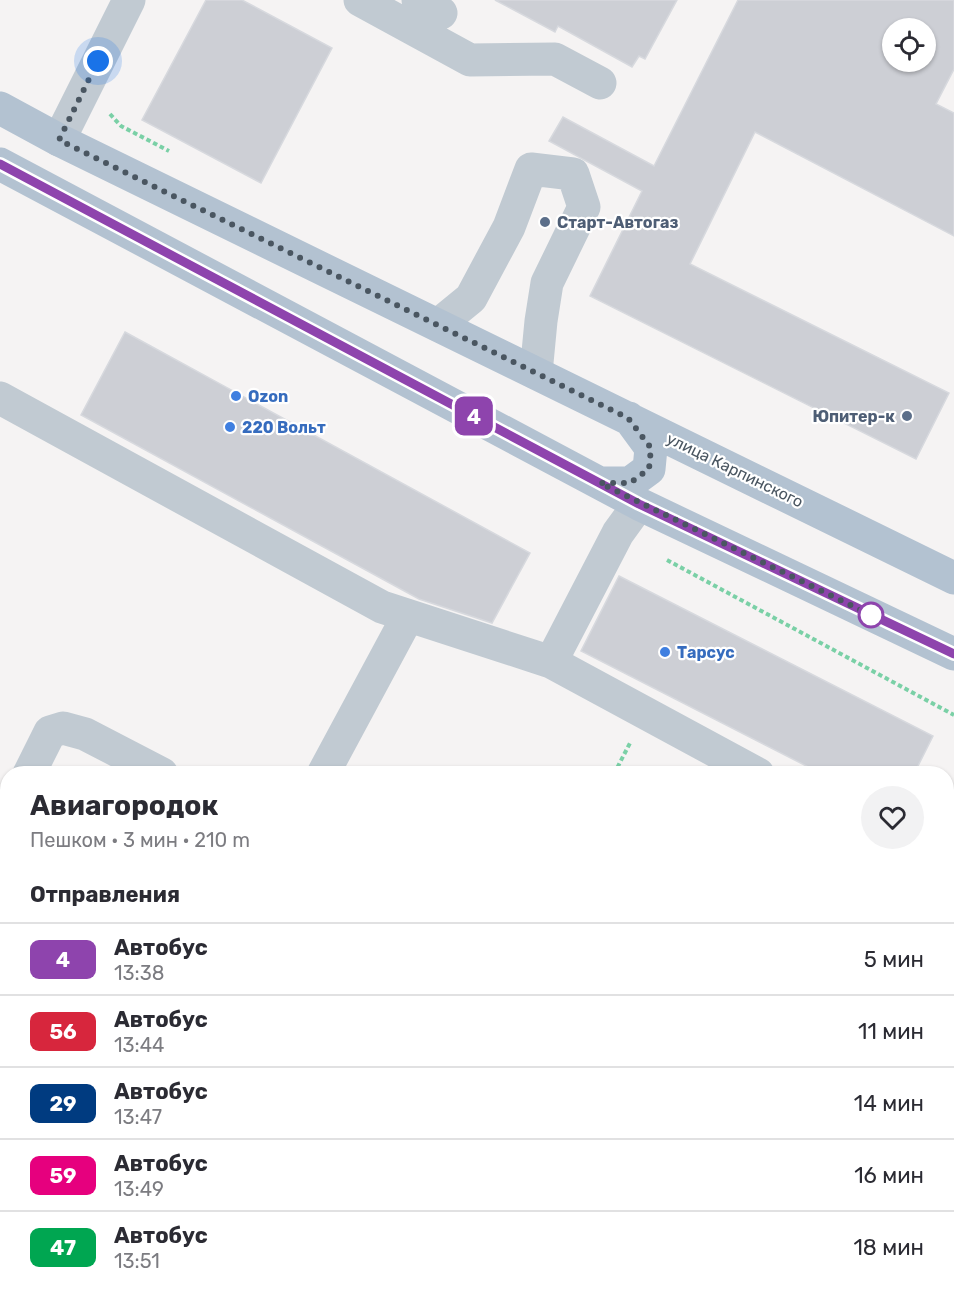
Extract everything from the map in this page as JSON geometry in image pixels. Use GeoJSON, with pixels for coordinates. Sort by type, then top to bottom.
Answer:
{"type":"FeatureCollection","features":[{"type":"Feature","properties":{"kind":"main road","name":"улица Карпинского"},"geometry":{"type":"LineString","coordinates":[[0,108],[59,140],[954,578]]}},
{"type":"Feature","properties":{"kind":"main road"},"geometry":{"type":"LineString","coordinates":[[0,164],[639,504],[954,654]]}},
{"type":"Feature","properties":{"kind":"main road"},"geometry":{"type":"LineString","coordinates":[[600,483],[630,483],[649,469],[651,448],[628,418]]}},
{"type":"Feature","properties":{"kind":"street"},"geometry":{"type":"LineString","coordinates":[[59,140],[129,0]]}},
{"type":"Feature","properties":{"kind":"street"},"geometry":{"type":"LineString","coordinates":[[360,0],[470,60],[555,59],[600,83]]}},
{"type":"Feature","properties":{"kind":"street"},"geometry":{"type":"LineString","coordinates":[[438,325],[471,298],[509,227],[531,169],[573,174],[584,207],[548,283],[541,321],[536,373]]}},
{"type":"Feature","properties":{"kind":"street"},"geometry":{"type":"LineString","coordinates":[[0,398],[382,607],[550,662],[743,766]]}},
{"type":"Feature","properties":{"kind":"street"},"geometry":{"type":"LineString","coordinates":[[550,662],[618,533],[639,504]]}},
{"type":"Feature","properties":{"kind":"street"},"geometry":{"type":"LineString","coordinates":[[327,766],[408,616]]}},
{"type":"Feature","properties":{"kind":"street"},"geometry":{"type":"LineString","coordinates":[[33,766],[50,732],[63,728],[85,734],[147,766]]}},
{"type":"Feature","properties":{"kind":"building"},"geometry":{"type":"Polygon","coordinates":[[[206,0],[242,0],[332,48],[261,183],[142,120],[206,0]]]}},
{"type":"Feature","properties":{"kind":"building"},"geometry":{"type":"Polygon","coordinates":[[[495,0],[677,0],[645,59],[639,56],[632,67],[558,26],[555,32],[495,0]]]}},
{"type":"Feature","properties":{"kind":"building"},"geometry":{"type":"Polygon","coordinates":[[[738,0],[954,0],[954,69],[936,104],[954,113],[954,236],[755,132],[690,264],[949,393],[916,459],[590,296],[642,191],[549,141],[563,117],[654,166],[738,0]]]}},
{"type":"Feature","properties":{"kind":"building"},"geometry":{"type":"Polygon","coordinates":[[[125,332],[530,553],[492,623],[419,599],[81,415],[125,332]]]}},
{"type":"Feature","properties":{"kind":"building"},"geometry":{"type":"Polygon","coordinates":[[[619,576],[933,736],[918,766],[806,766],[581,651],[619,576]]]}},
{"type":"Feature","properties":{"kind":"bus line","name":"4"},"geometry":{"type":"LineString","coordinates":[[0,164],[639,504],[954,654]]}},
{"type":"Feature","properties":{"kind":"place","name":"Старт-Автогаз"},"geometry":{"type":"Point","coordinates":[545,222]}},
{"type":"Feature","properties":{"kind":"place","name":"Ozon"},"geometry":{"type":"Point","coordinates":[236,396]}},
{"type":"Feature","properties":{"kind":"place","name":"Юпитер-к"},"geometry":{"type":"Point","coordinates":[907,416]}},
{"type":"Feature","properties":{"kind":"place","name":"220 Вольт"},"geometry":{"type":"Point","coordinates":[230,427]}},
{"type":"Feature","properties":{"kind":"place","name":"Тарсус"},"geometry":{"type":"Point","coordinates":[665,652]}},
{"type":"Feature","properties":{"kind":"route"},"geometry":{"type":"LineString","coordinates":[[98,61],[59,140],[628,418],[651,448],[649,469],[630,483],[600,483],[639,504],[871,615]]}}]}
